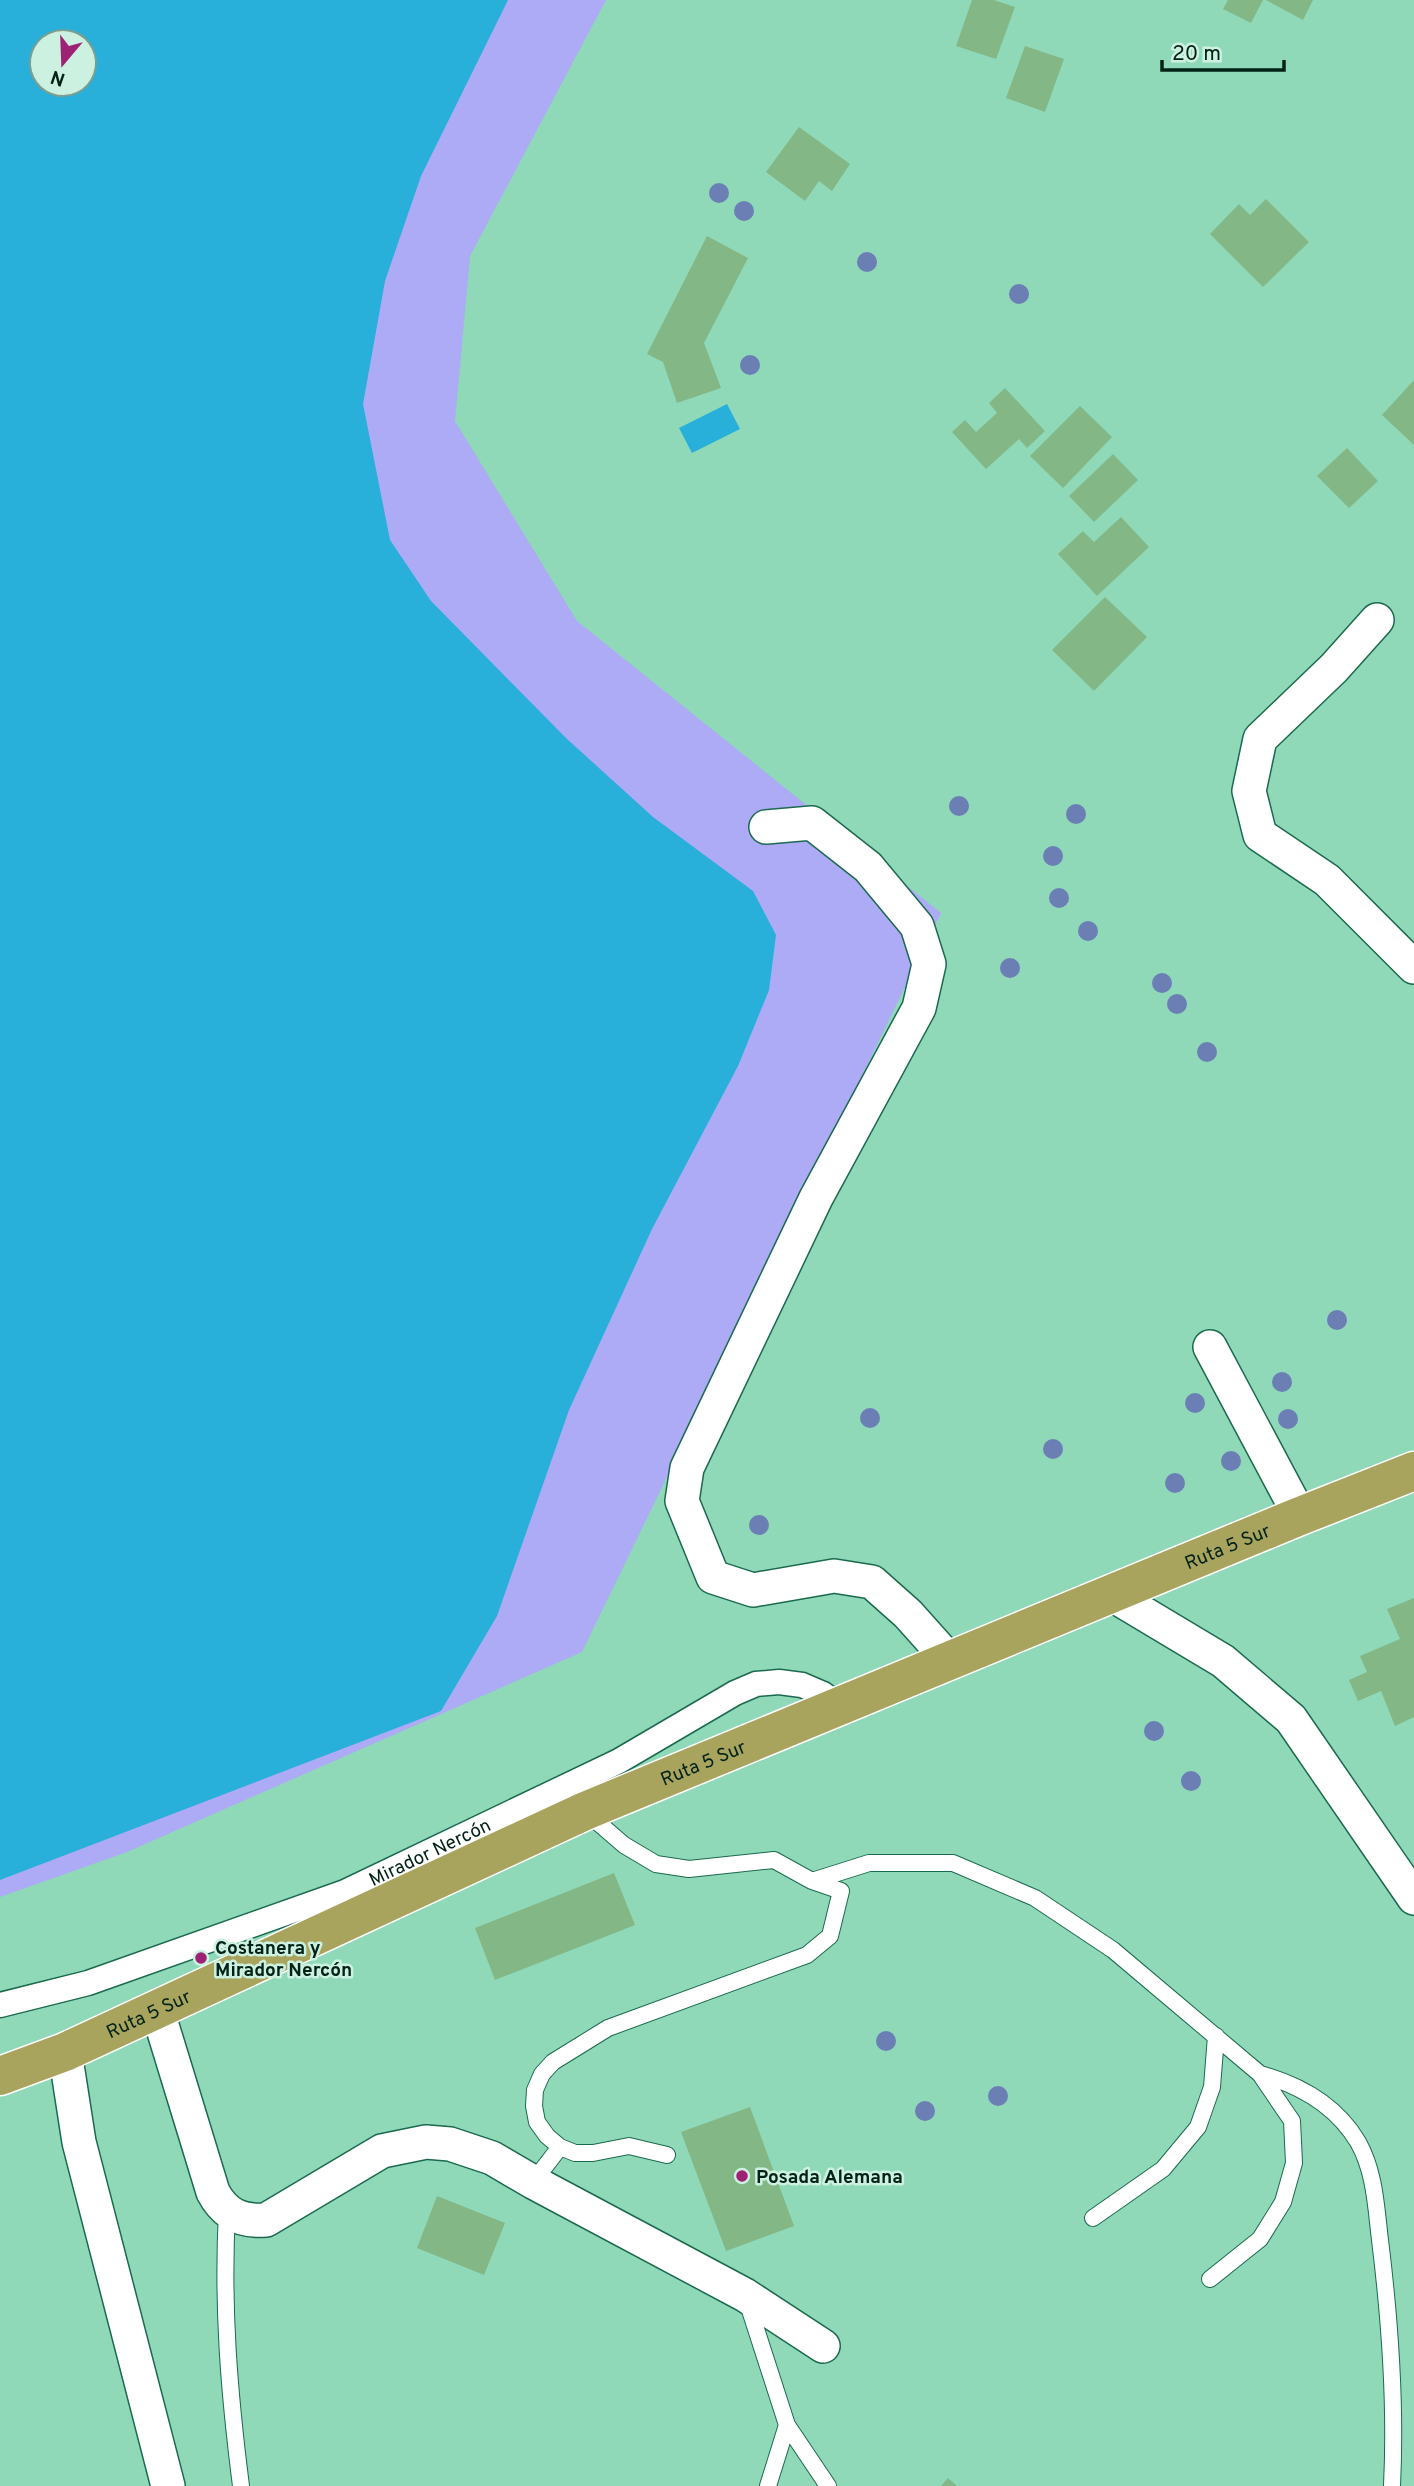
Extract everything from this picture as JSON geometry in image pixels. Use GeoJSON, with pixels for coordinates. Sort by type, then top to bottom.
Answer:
{"type":"FeatureCollection","features":[{"type":"Feature","properties":{"kind":"highway","name":"Ruta 5 Sur"},"geometry":{"type":"LineString","coordinates":[[0,2076],[65,2052],[585,1811],[1414,1471]]}},
{"type":"Feature","properties":{"kind":"street"},"geometry":{"type":"LineString","coordinates":[[1377,620],[1335,668],[1260,739],[1249,791],[1260,835],[1327,880],[1414,967]]}},
{"type":"Feature","properties":{"kind":"street"},"geometry":{"type":"LineString","coordinates":[[766,827],[812,823],[868,867],[917,926],[929,964],[919,1008],[816,1198],[687,1468],[682,1501],[713,1577],[753,1590],[834,1576],[872,1582],[908,1614],[950,1661]]}},
{"type":"Feature","properties":{"kind":"street"},"geometry":{"type":"LineString","coordinates":[[1210,1347],[1300,1516]]}},
{"type":"Feature","properties":{"kind":"street"},"geometry":{"type":"LineString","coordinates":[[1111,1594],[1223,1661],[1291,1719],[1414,1898]]}},
{"type":"Feature","properties":{"kind":"street","name":"Mirador Nercón"},"geometry":{"type":"LineString","coordinates":[[0,2005],[88,1983],[345,1892],[619,1761],[734,1693],[756,1684],[779,1682],[802,1685],[840,1706]]}},
{"type":"Feature","properties":{"kind":"street"},"geometry":{"type":"LineString","coordinates":[[158,2009],[213,2192],[226,2211],[236,2217],[251,2221],[266,2220],[382,2151],[426,2142],[450,2144],[472,2149],[492,2158],[746,2295],[823,2346]]}},
{"type":"Feature","properties":{"kind":"street"},"geometry":{"type":"LineString","coordinates":[[65,2052],[79,2142],[168,2486]]}},
{"type":"Feature","properties":{"kind":"lane"},"geometry":{"type":"LineString","coordinates":[[585,1811],[624,1845],[656,1864],[689,1869],[774,1860],[813,1881],[841,1891],[830,1936],[807,1955],[608,2028],[553,2063],[542,2074],[534,2106],[537,2122],[547,2136],[560,2147],[575,2153],[593,2153],[629,2146],[667,2155]]}},
{"type":"Feature","properties":{"kind":"lane"},"geometry":{"type":"LineString","coordinates":[[813,1881],[869,1863],[953,1863],[1035,1898],[1113,1950],[1259,2074],[1292,2121],[1294,2163],[1283,2202],[1259,2239],[1210,2279]]}},
{"type":"Feature","properties":{"kind":"lane"},"geometry":{"type":"LineString","coordinates":[[1093,2218],[1163,2169],[1198,2127],[1212,2087],[1216,2036]]}},
{"type":"Feature","properties":{"kind":"lane"},"geometry":{"type":"LineString","coordinates":[[1259,2074],[1284,2080],[1328,2106],[1358,2142],[1367,2164],[1374,2186],[1385,2276],[1391,2367],[1392,2486]]}},
{"type":"Feature","properties":{"kind":"lane"},"geometry":{"type":"LineString","coordinates":[[533,2182],[560,2147]]}},
{"type":"Feature","properties":{"kind":"lane"},"geometry":{"type":"LineString","coordinates":[[226,2211],[224,2312],[241,2486]]}},
{"type":"Feature","properties":{"kind":"lane"},"geometry":{"type":"LineString","coordinates":[[746,2295],[787,2425],[828,2486]]}},
{"type":"Feature","properties":{"kind":"lane"},"geometry":{"type":"LineString","coordinates":[[768,2486],[787,2425]]}},
{"type":"Feature","properties":{"kind":"shaded area"},"geometry":{"type":"Polygon","coordinates":[[[0,0],[606,0],[470,256],[455,421],[577,621],[941,913],[582,1652],[127,1852],[0,1897],[0,0]]]}},
{"type":"Feature","properties":{"kind":"water"},"geometry":{"type":"Polygon","coordinates":[[[0,0],[508,0],[421,176],[385,281],[363,404],[390,540],[431,601],[567,739],[653,817],[753,891],[776,935],[769,990],[738,1066],[652,1229],[569,1410],[497,1616],[441,1711],[0,1880],[0,0]]]}},
{"type":"Feature","properties":{"kind":"water"},"geometry":{"type":"Polygon","coordinates":[[[727,404],[740,429],[692,453],[679,428],[727,404]]]}},
{"type":"Feature","properties":{"kind":"building"},"geometry":{"type":"Polygon","coordinates":[[[972,0],[994,0],[1015,7],[996,59],[956,46],[972,0]]]}},
{"type":"Feature","properties":{"kind":"building"},"geometry":{"type":"Polygon","coordinates":[[[1228,0],[1263,0],[1251,23],[1223,9],[1228,0]]]}},
{"type":"Feature","properties":{"kind":"building"},"geometry":{"type":"Polygon","coordinates":[[[1266,0],[1313,0],[1303,20],[1266,0]]]}},
{"type":"Feature","properties":{"kind":"building"},"geometry":{"type":"Polygon","coordinates":[[[1025,46],[1064,59],[1045,112],[1006,98],[1025,46]]]}},
{"type":"Feature","properties":{"kind":"building"},"geometry":{"type":"Polygon","coordinates":[[[799,127],[850,164],[832,191],[819,181],[805,201],[766,172],[799,127]]]}},
{"type":"Feature","properties":{"kind":"building"},"geometry":{"type":"Polygon","coordinates":[[[1266,199],[1309,242],[1263,287],[1210,234],[1239,204],[1250,215],[1266,199]]]}},
{"type":"Feature","properties":{"kind":"building"},"geometry":{"type":"Polygon","coordinates":[[[707,236],[748,258],[704,343],[721,388],[677,403],[663,362],[647,354],[707,236]]]}},
{"type":"Feature","properties":{"kind":"building"},"geometry":{"type":"Polygon","coordinates":[[[1414,380],[1414,445],[1382,415],[1414,380]]]}},
{"type":"Feature","properties":{"kind":"building"},"geometry":{"type":"Polygon","coordinates":[[[1005,388],[1045,431],[1027,448],[1019,439],[986,469],[952,432],[965,420],[976,432],[997,413],[989,403],[1005,388]]]}},
{"type":"Feature","properties":{"kind":"building"},"geometry":{"type":"Polygon","coordinates":[[[1080,406],[1112,437],[1063,488],[1030,456],[1080,406]]]}},
{"type":"Feature","properties":{"kind":"building"},"geometry":{"type":"Polygon","coordinates":[[[1347,448],[1378,481],[1349,508],[1317,476],[1347,448]]]}},
{"type":"Feature","properties":{"kind":"building"},"geometry":{"type":"Polygon","coordinates":[[[1113,454],[1138,480],[1094,522],[1069,496],[1113,454]]]}},
{"type":"Feature","properties":{"kind":"building"},"geometry":{"type":"Polygon","coordinates":[[[1121,517],[1149,547],[1097,596],[1058,554],[1083,531],[1094,542],[1121,517]]]}},
{"type":"Feature","properties":{"kind":"building"},"geometry":{"type":"Polygon","coordinates":[[[1105,597],[1147,637],[1094,691],[1052,650],[1105,597]]]}},
{"type":"Feature","properties":{"kind":"building"},"geometry":{"type":"Polygon","coordinates":[[[1414,1598],[1414,1717],[1395,1726],[1381,1691],[1358,1701],[1349,1680],[1367,1672],[1360,1656],[1400,1639],[1387,1609],[1414,1598]]]}},
{"type":"Feature","properties":{"kind":"building"},"geometry":{"type":"Polygon","coordinates":[[[614,1873],[635,1925],[495,1980],[475,1928],[614,1873]]]}},
{"type":"Feature","properties":{"kind":"building"},"geometry":{"type":"Polygon","coordinates":[[[750,2107],[794,2226],[726,2251],[681,2132],[750,2107]]]}},
{"type":"Feature","properties":{"kind":"building"},"geometry":{"type":"Polygon","coordinates":[[[437,2196],[505,2223],[484,2275],[417,2248],[437,2196]]]}},
{"type":"Feature","properties":{"kind":"building"},"geometry":{"type":"Polygon","coordinates":[[[948,2478],[957,2486],[941,2486],[948,2478]]]}},
{"type":"Feature","properties":{"kind":"place","name":"Costanera y Mirador Nercón"},"geometry":{"type":"Point","coordinates":[201,1958]}},
{"type":"Feature","properties":{"kind":"place","name":"Posada Alemana"},"geometry":{"type":"Point","coordinates":[742,2176]}}]}
